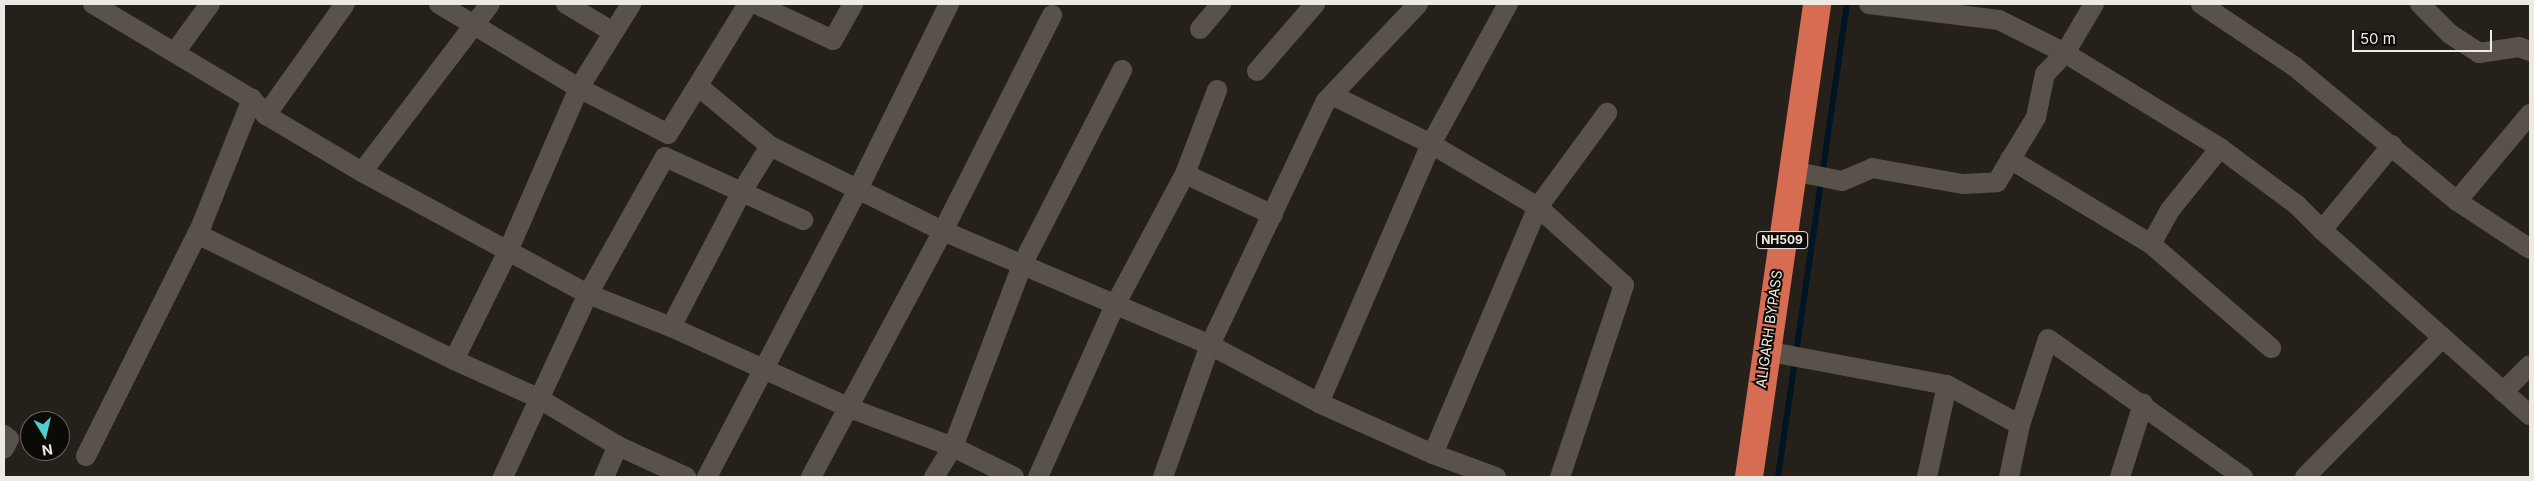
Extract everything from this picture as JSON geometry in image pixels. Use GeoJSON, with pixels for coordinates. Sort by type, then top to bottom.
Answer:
{"type":"FeatureCollection","features":[{"type":"Feature","properties":{"kind":"highway","name":"ALIGARH BYPASS"},"geometry":{"type":"LineString","coordinates":[[1749,477],[1772,352],[1797,172],[1816,4]]}},
{"type":"Feature","properties":{"kind":"street"},"geometry":{"type":"LineString","coordinates":[[93,4],[252,99],[266,115],[362,172],[510,249],[588,294],[671,327],[847,407],[953,447],[1014,477]]}},
{"type":"Feature","properties":{"kind":"street"},"geometry":{"type":"LineString","coordinates":[[175,52],[210,4]]}},
{"type":"Feature","properties":{"kind":"street"},"geometry":{"type":"LineString","coordinates":[[266,115],[345,4]]}},
{"type":"Feature","properties":{"kind":"street"},"geometry":{"type":"LineString","coordinates":[[439,4],[579,88],[668,134]]}},
{"type":"Feature","properties":{"kind":"street"},"geometry":{"type":"LineString","coordinates":[[362,172],[476,26],[490,4]]}},
{"type":"Feature","properties":{"kind":"street"},"geometry":{"type":"LineString","coordinates":[[566,4],[614,32]]}},
{"type":"Feature","properties":{"kind":"street"},"geometry":{"type":"LineString","coordinates":[[454,360],[510,249],[579,88],[630,4]]}},
{"type":"Feature","properties":{"kind":"street"},"geometry":{"type":"LineString","coordinates":[[503,477],[538,398],[588,294],[665,156],[668,134],[748,4]]}},
{"type":"Feature","properties":{"kind":"street"},"geometry":{"type":"LineString","coordinates":[[756,4],[834,40],[853,4]]}},
{"type":"Feature","properties":{"kind":"street"},"geometry":{"type":"LineString","coordinates":[[707,477],[762,368],[859,187],[949,4]]}},
{"type":"Feature","properties":{"kind":"street"},"geometry":{"type":"LineString","coordinates":[[1200,29],[1221,4]]}},
{"type":"Feature","properties":{"kind":"street"},"geometry":{"type":"LineString","coordinates":[[1257,71],[1314,4]]}},
{"type":"Feature","properties":{"kind":"street"},"geometry":{"type":"LineString","coordinates":[[1163,477],[1210,345],[1326,101],[1418,4]]}},
{"type":"Feature","properties":{"kind":"street"},"geometry":{"type":"LineString","coordinates":[[1319,403],[1431,144],[1508,4]]}},
{"type":"Feature","properties":{"kind":"street"},"geometry":{"type":"LineString","coordinates":[[1869,4],[2000,12],[2220,148],[2297,205],[2322,230],[2530,415]]}},
{"type":"Feature","properties":{"kind":"street"},"geometry":{"type":"LineString","coordinates":[[1797,172],[1842,181],[1872,168],[1963,184],[1997,182],[2036,117],[2045,74],[2065,53],[2094,4]]}},
{"type":"Feature","properties":{"kind":"street"},"geometry":{"type":"LineString","coordinates":[[2201,4],[2295,67],[2392,145],[2457,201],[2530,249]]}},
{"type":"Feature","properties":{"kind":"street"},"geometry":{"type":"LineString","coordinates":[[2420,4],[2450,34],[2479,54],[2519,47],[2530,51]]}},
{"type":"Feature","properties":{"kind":"street"},"geometry":{"type":"LineString","coordinates":[[811,477],[943,231],[1052,15]]}},
{"type":"Feature","properties":{"kind":"street"},"geometry":{"type":"LineString","coordinates":[[934,477],[953,447],[1023,263],[1122,70]]}},
{"type":"Feature","properties":{"kind":"street"},"geometry":{"type":"LineString","coordinates":[[698,86],[770,146],[859,187],[943,231],[1023,263],[1115,305],[1210,345],[1319,403],[1433,454],[1496,477]]}},
{"type":"Feature","properties":{"kind":"street"},"geometry":{"type":"LineString","coordinates":[[1038,477],[1115,305],[1185,174],[1217,90]]}},
{"type":"Feature","properties":{"kind":"street"},"geometry":{"type":"LineString","coordinates":[[1332,96],[1431,144],[1538,207],[1624,285],[1560,477]]}},
{"type":"Feature","properties":{"kind":"street"},"geometry":{"type":"LineString","coordinates":[[86,456],[197,234],[252,99]]}},
{"type":"Feature","properties":{"kind":"street"},"geometry":{"type":"LineString","coordinates":[[1433,454],[1538,207],[1607,113]]}},
{"type":"Feature","properties":{"kind":"street"},"geometry":{"type":"LineString","coordinates":[[2457,201],[2530,114]]}},
{"type":"Feature","properties":{"kind":"street"},"geometry":{"type":"LineString","coordinates":[[2322,230],[2392,145]]}},
{"type":"Feature","properties":{"kind":"street"},"geometry":{"type":"LineString","coordinates":[[671,327],[741,193],[770,146]]}},
{"type":"Feature","properties":{"kind":"street"},"geometry":{"type":"LineString","coordinates":[[2151,244],[2170,210],[2220,148]]}},
{"type":"Feature","properties":{"kind":"street"},"geometry":{"type":"LineString","coordinates":[[665,156],[741,193],[803,220]]}},
{"type":"Feature","properties":{"kind":"street"},"geometry":{"type":"LineString","coordinates":[[2010,159],[2151,244],[2271,348]]}},
{"type":"Feature","properties":{"kind":"street"},"geometry":{"type":"LineString","coordinates":[[1185,174],[1273,215]]}},
{"type":"Feature","properties":{"kind":"street"},"geometry":{"type":"LineString","coordinates":[[197,234],[454,360],[538,398],[618,446],[686,477]]}},
{"type":"Feature","properties":{"kind":"street"},"geometry":{"type":"LineString","coordinates":[[2305,477],[2442,338]]}},
{"type":"Feature","properties":{"kind":"street"},"geometry":{"type":"LineString","coordinates":[[2009,477],[2020,425],[2048,339],[2144,404],[2243,477]]}},
{"type":"Feature","properties":{"kind":"street"},"geometry":{"type":"LineString","coordinates":[[1772,352],[1947,385],[2020,425]]}},
{"type":"Feature","properties":{"kind":"street"},"geometry":{"type":"LineString","coordinates":[[2503,392],[2530,365]]}},
{"type":"Feature","properties":{"kind":"street"},"geometry":{"type":"LineString","coordinates":[[1927,477],[1947,385]]}},
{"type":"Feature","properties":{"kind":"street"},"geometry":{"type":"LineString","coordinates":[[2120,477],[2144,404]]}},
{"type":"Feature","properties":{"kind":"street"},"geometry":{"type":"LineString","coordinates":[[4,436],[9,439],[4,449]]}},
{"type":"Feature","properties":{"kind":"street"},"geometry":{"type":"LineString","coordinates":[[604,477],[618,446]]}},
{"type":"Feature","properties":{"kind":"waterway"},"geometry":{"type":"LineString","coordinates":[[1778,477],[1847,4]]}}]}
